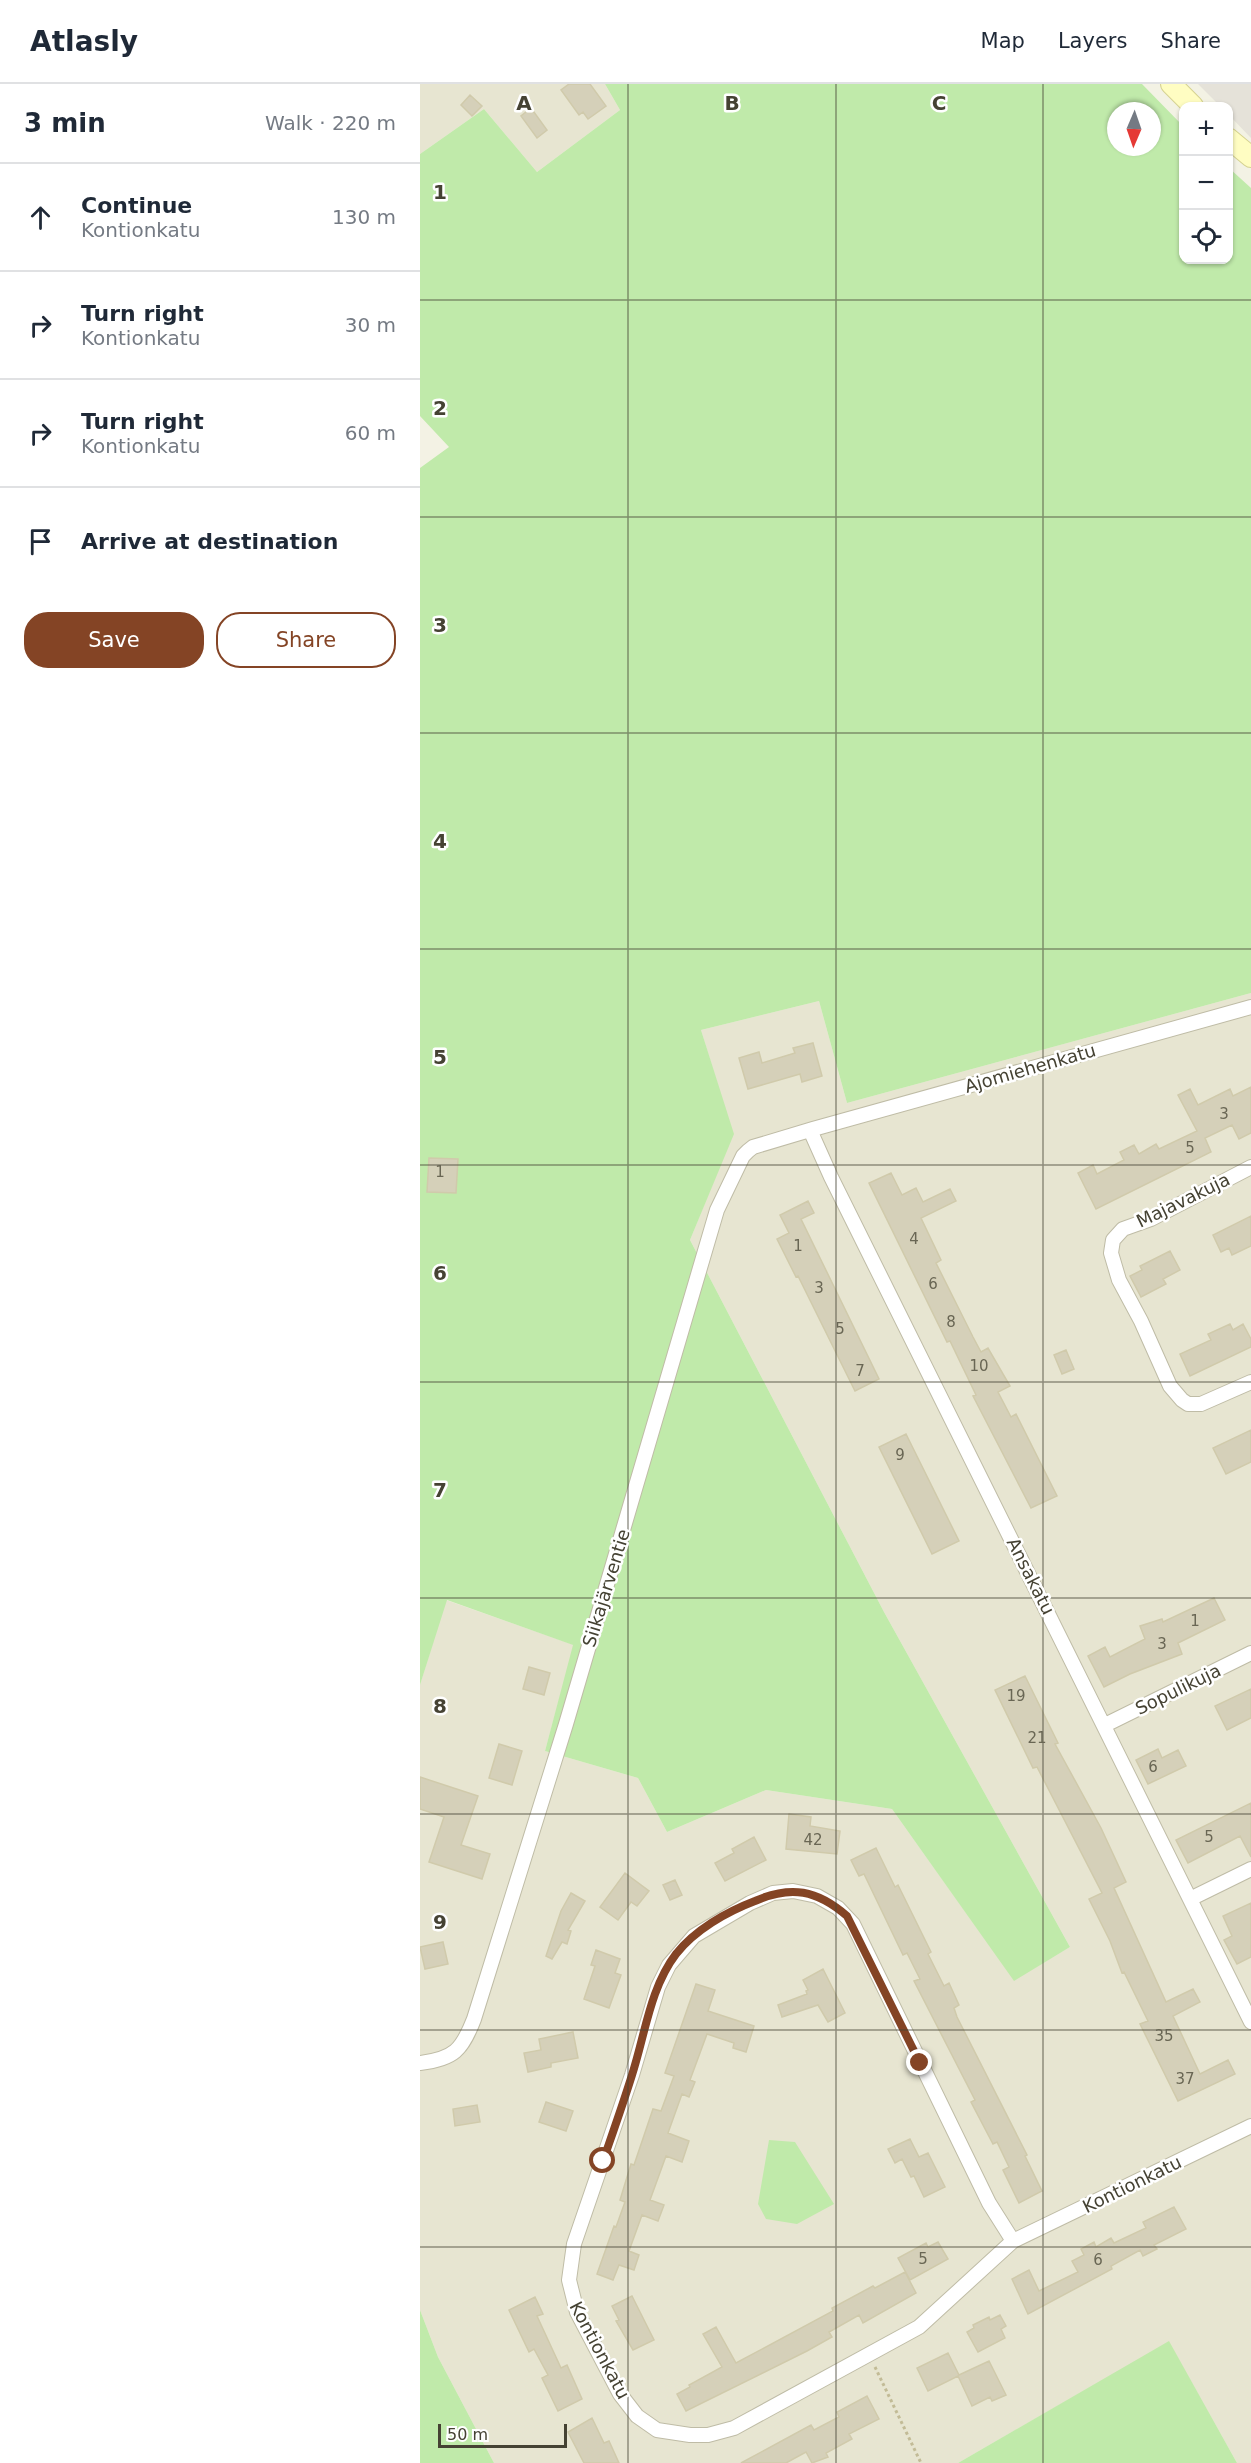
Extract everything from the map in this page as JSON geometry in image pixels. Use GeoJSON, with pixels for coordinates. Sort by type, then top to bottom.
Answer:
{"type":"FeatureCollection","features":[{"type":"Feature","properties":{"kind":"street"},"geometry":{"type":"LineString","coordinates":[[1171,84],[1189,102]]}},
{"type":"Feature","properties":{"kind":"street"},"geometry":{"type":"LineString","coordinates":[[1233,142],[1251,157]]}},
{"type":"Feature","properties":{"kind":"street","name":"Ajomiehenkatu"},"geometry":{"type":"LineString","coordinates":[[810,1130],[1251,1006]]}},
{"type":"Feature","properties":{"kind":"street","name":"Ansakatu"},"geometry":{"type":"LineString","coordinates":[[810,1130],[835,1185],[1251,2022]]}},
{"type":"Feature","properties":{"kind":"street","name":"Siikajärventie"},"geometry":{"type":"LineString","coordinates":[[420,2063],[446,2058],[453,2054],[468,2035],[474,2019],[566,1724],[717,1210],[748,1150],[810,1130]]}},
{"type":"Feature","properties":{"kind":"street","name":"Majavakuja"},"geometry":{"type":"LineString","coordinates":[[1251,1167],[1150,1219],[1123,1229],[1116,1235],[1112,1246],[1114,1269],[1170,1386],[1188,1404],[1210,1402],[1251,1382]]}},
{"type":"Feature","properties":{"kind":"street","name":"Sopulikuja"},"geometry":{"type":"LineString","coordinates":[[1105,1725],[1251,1653]]}},
{"type":"Feature","properties":{"kind":"street"},"geometry":{"type":"LineString","coordinates":[[1190,1899],[1251,1869]]}},
{"type":"Feature","properties":{"kind":"street","name":"Kontionkatu"},"geometry":{"type":"LineString","coordinates":[[1013,2241],[989,2203],[847,1916],[830,1902],[817,1896],[784,1891],[750,1902],[694,1936],[669,1965],[658,1986],[632,2075],[574,2244],[568,2280],[577,2312],[629,2406],[647,2424],[657,2430],[675,2435],[708,2435],[734,2428],[870,2356],[919,2327],[1013,2241],[1251,2126]]}},
{"type":"Feature","properties":{"kind":"path"},"geometry":{"type":"LineString","coordinates":[[870,2356],[921,2463]]}},
{"type":"Feature","properties":{"kind":"shaded area"},"geometry":{"type":"Polygon","coordinates":[[[420,84],[605,84],[620,110],[537,172],[484,109],[420,154],[420,84]]]}},
{"type":"Feature","properties":{"kind":"shaded area"},"geometry":{"type":"Polygon","coordinates":[[[1198,84],[1251,84],[1251,138],[1233,119],[1233,102],[1216,102],[1198,84]]]}},
{"type":"Feature","properties":{"kind":"shaded area"},"geometry":{"type":"Polygon","coordinates":[[[1251,993],[1251,2463],[1237,2463],[1169,2342],[958,2463],[494,2463],[438,2357],[420,2310],[420,1685],[446,1600],[574,1645],[545,1751],[638,1778],[667,1832],[766,1790],[892,1809],[1014,1980],[1070,1947],[884,1612],[690,1240],[733,1134],[701,1030],[819,1001],[847,1103],[1251,993]]]}},
{"type":"Feature","properties":{"kind":"green space"},"geometry":{"type":"Polygon","coordinates":[[[605,84],[1142,84],[1160,102],[1107,102],[1107,156],[1161,156],[1161,103],[1179,122],[1179,264],[1233,264],[1233,172],[1251,188],[1251,993],[847,1103],[819,1001],[701,1030],[734,1134],[690,1240],[884,1612],[1070,1947],[1014,1981],[892,1809],[766,1790],[667,1832],[638,1778],[545,1751],[573,1645],[447,1600],[420,1685],[420,468],[449,447],[420,416],[420,154],[484,109],[537,172],[620,110],[605,84]]]}},
{"type":"Feature","properties":{"kind":"green space"},"geometry":{"type":"Polygon","coordinates":[[[769,2140],[795,2142],[834,2204],[797,2224],[766,2219],[758,2204],[769,2140]]]}},
{"type":"Feature","properties":{"kind":"green space"},"geometry":{"type":"Polygon","coordinates":[[[420,2310],[438,2357],[494,2463],[420,2463],[420,2310]]]}},
{"type":"Feature","properties":{"kind":"green space"},"geometry":{"type":"Polygon","coordinates":[[[1169,2341],[1237,2463],[958,2463],[1169,2341]]]}},
{"type":"Feature","properties":{"kind":"building"},"geometry":{"type":"Polygon","coordinates":[[[569,84],[590,84],[606,106],[588,119],[583,112],[579,115],[561,90],[569,84]]]}},
{"type":"Feature","properties":{"kind":"building"},"geometry":{"type":"Polygon","coordinates":[[[470,95],[482,106],[472,116],[461,105],[470,95]]]}},
{"type":"Feature","properties":{"kind":"building"},"geometry":{"type":"Polygon","coordinates":[[[531,108],[547,130],[537,138],[521,116],[531,108]]]}},
{"type":"Feature","properties":{"kind":"building"},"geometry":{"type":"Polygon","coordinates":[[[813,1043],[822,1076],[802,1082],[800,1074],[748,1089],[739,1058],[759,1052],[762,1063],[795,1053],[793,1048],[813,1043]]]}},
{"type":"Feature","properties":{"kind":"building"},"geometry":{"type":"Polygon","coordinates":[[[1251,1087],[1251,1133],[1239,1139],[1232,1125],[1205,1138],[1211,1152],[1096,1209],[1078,1173],[1093,1165],[1097,1174],[1124,1160],[1120,1152],[1134,1145],[1139,1154],[1156,1144],[1159,1149],[1197,1131],[1178,1095],[1190,1089],[1198,1105],[1230,1089],[1233,1096],[1251,1087]]]}},
{"type":"Feature","properties":{"kind":"building"},"geometry":{"type":"Polygon","coordinates":[[[429,1158],[458,1159],[456,1193],[427,1192],[429,1158]]]}},
{"type":"Feature","properties":{"kind":"building"},"geometry":{"type":"Polygon","coordinates":[[[891,1173],[902,1195],[916,1188],[923,1202],[950,1189],[956,1201],[921,1218],[941,1260],[936,1263],[981,1352],[988,1348],[1010,1386],[998,1392],[1011,1417],[1016,1414],[1057,1496],[1031,1508],[973,1396],[976,1395],[950,1341],[947,1342],[869,1183],[891,1173]]]}},
{"type":"Feature","properties":{"kind":"building"},"geometry":{"type":"Polygon","coordinates":[[[808,1201],[814,1213],[801,1219],[879,1379],[855,1391],[777,1239],[789,1233],[780,1215],[808,1201]]]}},
{"type":"Feature","properties":{"kind":"building"},"geometry":{"type":"Polygon","coordinates":[[[1251,1216],[1251,1246],[1232,1255],[1229,1248],[1221,1252],[1213,1235],[1251,1216]]]}},
{"type":"Feature","properties":{"kind":"building"},"geometry":{"type":"Polygon","coordinates":[[[1170,1251],[1180,1270],[1163,1279],[1166,1284],[1141,1297],[1130,1276],[1142,1270],[1140,1266],[1170,1251]]]}},
{"type":"Feature","properties":{"kind":"building"},"geometry":{"type":"Polygon","coordinates":[[[1230,1324],[1233,1330],[1243,1324],[1251,1339],[1251,1347],[1190,1376],[1180,1354],[1211,1340],[1208,1334],[1230,1324]]]}},
{"type":"Feature","properties":{"kind":"building"},"geometry":{"type":"Polygon","coordinates":[[[1066,1350],[1074,1369],[1062,1374],[1054,1355],[1066,1350]]]}},
{"type":"Feature","properties":{"kind":"building"},"geometry":{"type":"Polygon","coordinates":[[[1251,1430],[1251,1462],[1226,1474],[1213,1448],[1251,1430]]]}},
{"type":"Feature","properties":{"kind":"building"},"geometry":{"type":"Polygon","coordinates":[[[906,1434],[959,1541],[932,1554],[879,1447],[906,1434]]]}},
{"type":"Feature","properties":{"kind":"building"},"geometry":{"type":"Polygon","coordinates":[[[1214,1598],[1225,1620],[1178,1643],[1182,1654],[1130,1674],[1104,1687],[1088,1656],[1105,1647],[1110,1657],[1145,1639],[1140,1626],[1162,1619],[1163,1622],[1214,1598]]]}},
{"type":"Feature","properties":{"kind":"building"},"geometry":{"type":"Polygon","coordinates":[[[529,1667],[550,1673],[544,1695],[523,1689],[529,1667]]]}},
{"type":"Feature","properties":{"kind":"building"},"geometry":{"type":"Polygon","coordinates":[[[1025,1676],[1058,1743],[1055,1744],[1101,1828],[1126,1882],[1114,1888],[1166,2002],[1193,1989],[1200,2002],[1173,2016],[1200,2074],[1228,2060],[1235,2074],[1178,2101],[1140,2024],[1148,2021],[1124,1972],[1122,1973],[1110,1941],[1089,1899],[1102,1893],[1037,1767],[1033,1768],[995,1690],[1025,1676]]]}},
{"type":"Feature","properties":{"kind":"building"},"geometry":{"type":"Polygon","coordinates":[[[1251,1689],[1251,1718],[1227,1730],[1215,1706],[1251,1689]]]}},
{"type":"Feature","properties":{"kind":"building"},"geometry":{"type":"Polygon","coordinates":[[[499,1744],[522,1751],[512,1785],[489,1778],[499,1744]]]}},
{"type":"Feature","properties":{"kind":"building"},"geometry":{"type":"Polygon","coordinates":[[[1158,1749],[1162,1758],[1178,1750],[1186,1766],[1148,1784],[1136,1760],[1158,1749]]]}},
{"type":"Feature","properties":{"kind":"building"},"geometry":{"type":"Polygon","coordinates":[[[420,1777],[478,1796],[461,1845],[490,1854],[482,1879],[429,1862],[444,1817],[420,1809],[420,1777]]]}},
{"type":"Feature","properties":{"kind":"building"},"geometry":{"type":"Polygon","coordinates":[[[1251,1803],[1251,1857],[1240,1836],[1188,1863],[1176,1840],[1251,1803]]]}},
{"type":"Feature","properties":{"kind":"building"},"geometry":{"type":"Polygon","coordinates":[[[789,1814],[811,1817],[810,1826],[840,1831],[837,1854],[786,1849],[789,1814]]]}},
{"type":"Feature","properties":{"kind":"building"},"geometry":{"type":"Polygon","coordinates":[[[754,1837],[766,1860],[725,1881],[715,1863],[734,1853],[732,1849],[754,1837]]]}},
{"type":"Feature","properties":{"kind":"building"},"geometry":{"type":"Polygon","coordinates":[[[876,1848],[895,1887],[898,1885],[931,1952],[928,1954],[944,1986],[949,1983],[959,2005],[954,2008],[957,2017],[1027,2155],[1025,2156],[1042,2191],[1019,2203],[1003,2170],[1009,2167],[997,2142],[993,2144],[971,2102],[975,2100],[914,1981],[920,1979],[907,1953],[903,1955],[864,1874],[859,1876],[851,1860],[876,1848]]]}},
{"type":"Feature","properties":{"kind":"building"},"geometry":{"type":"Polygon","coordinates":[[[625,1873],[649,1891],[637,1906],[631,1902],[618,1920],[600,1907],[625,1873]]]}},
{"type":"Feature","properties":{"kind":"building"},"geometry":{"type":"Polygon","coordinates":[[[675,1880],[682,1895],[670,1900],[663,1885],[675,1880]]]}},
{"type":"Feature","properties":{"kind":"building"},"geometry":{"type":"Polygon","coordinates":[[[571,1893],[585,1901],[568,1930],[571,1931],[567,1944],[562,1942],[552,1959],[546,1956],[561,1911],[571,1893]]]}},
{"type":"Feature","properties":{"kind":"building"},"geometry":{"type":"Polygon","coordinates":[[[1251,1903],[1251,1957],[1237,1964],[1224,1940],[1232,1936],[1223,1916],[1251,1903]]]}},
{"type":"Feature","properties":{"kind":"building"},"geometry":{"type":"Polygon","coordinates":[[[443,1942],[448,1964],[425,1969],[420,1947],[443,1942]]]}},
{"type":"Feature","properties":{"kind":"building"},"geometry":{"type":"Polygon","coordinates":[[[596,1950],[620,1959],[615,1973],[621,1975],[609,2008],[584,1999],[595,1966],[591,1965],[596,1950]]]}},
{"type":"Feature","properties":{"kind":"building"},"geometry":{"type":"Polygon","coordinates":[[[823,1969],[845,2013],[828,2022],[818,2005],[782,2017],[778,2005],[807,1994],[808,1990],[803,1980],[823,1969]]]}},
{"type":"Feature","properties":{"kind":"building"},"geometry":{"type":"Polygon","coordinates":[[[696,1984],[715,1990],[708,2011],[754,2026],[746,2052],[733,2048],[734,2043],[707,2034],[690,2080],[695,2082],[689,2097],[682,2094],[668,2133],[689,2141],[682,2162],[666,2156],[650,2200],[664,2205],[658,2221],[642,2215],[629,2251],[639,2255],[634,2270],[619,2265],[613,2280],[597,2274],[625,2202],[620,2200],[631,2164],[634,2165],[653,2109],[661,2111],[674,2076],[665,2073],[696,1984]]]}},
{"type":"Feature","properties":{"kind":"building"},"geometry":{"type":"Polygon","coordinates":[[[573,2032],[578,2058],[551,2063],[551,2067],[528,2072],[524,2053],[541,2050],[539,2039],[573,2032]]]}},
{"type":"Feature","properties":{"kind":"building"},"geometry":{"type":"Polygon","coordinates":[[[546,2102],[573,2111],[566,2131],[539,2122],[546,2102]]]}},
{"type":"Feature","properties":{"kind":"building"},"geometry":{"type":"Polygon","coordinates":[[[477,2105],[480,2122],[455,2126],[453,2109],[477,2105]]]}},
{"type":"Feature","properties":{"kind":"building"},"geometry":{"type":"Polygon","coordinates":[[[910,2139],[919,2157],[928,2153],[945,2187],[924,2197],[914,2176],[911,2177],[902,2159],[895,2163],[888,2149],[910,2139]]]}},
{"type":"Feature","properties":{"kind":"building"},"geometry":{"type":"Polygon","coordinates":[[[1174,2207],[1186,2229],[1154,2245],[1157,2249],[1143,2256],[1140,2250],[1111,2266],[1112,2269],[1028,2314],[1012,2279],[1029,2270],[1039,2291],[1078,2272],[1072,2261],[1084,2255],[1081,2249],[1094,2242],[1096,2247],[1111,2238],[1114,2243],[1146,2228],[1143,2222],[1174,2207]]]}},
{"type":"Feature","properties":{"kind":"building"},"geometry":{"type":"Polygon","coordinates":[[[938,2242],[948,2259],[910,2280],[898,2258],[926,2243],[928,2247],[938,2242]]]}},
{"type":"Feature","properties":{"kind":"building"},"geometry":{"type":"Polygon","coordinates":[[[905,2272],[916,2293],[863,2323],[859,2315],[829,2332],[832,2337],[807,2351],[686,2411],[677,2394],[722,2367],[703,2334],[716,2327],[736,2363],[833,2311],[832,2308],[905,2272]]]}},
{"type":"Feature","properties":{"kind":"building"},"geometry":{"type":"Polygon","coordinates":[[[632,2296],[654,2340],[633,2350],[616,2321],[619,2320],[612,2306],[632,2296]]]}},
{"type":"Feature","properties":{"kind":"building"},"geometry":{"type":"Polygon","coordinates":[[[535,2297],[543,2314],[537,2316],[561,2368],[567,2365],[582,2399],[558,2411],[542,2378],[548,2375],[534,2349],[529,2352],[509,2310],[535,2297]]]}},
{"type":"Feature","properties":{"kind":"building"},"geometry":{"type":"Polygon","coordinates":[[[1000,2315],[1006,2326],[1001,2329],[1005,2338],[978,2352],[967,2332],[974,2328],[973,2325],[989,2317],[990,2320],[1000,2315]]]}},
{"type":"Feature","properties":{"kind":"building"},"geometry":{"type":"Polygon","coordinates":[[[948,2353],[959,2375],[989,2361],[1006,2395],[992,2401],[990,2397],[972,2406],[958,2376],[928,2391],[917,2368],[948,2353]]]}},
{"type":"Feature","properties":{"kind":"building"},"geometry":{"type":"Polygon","coordinates":[[[867,2396],[879,2419],[849,2434],[852,2439],[826,2453],[828,2457],[812,2463],[806,2452],[786,2463],[741,2463],[811,2425],[814,2430],[839,2417],[837,2412],[867,2396]]]}},
{"type":"Feature","properties":{"kind":"building"},"geometry":{"type":"Polygon","coordinates":[[[592,2418],[604,2443],[609,2441],[619,2463],[584,2463],[568,2432],[592,2418]]]}},
{"type":"Feature","properties":{"kind":"route"},"geometry":{"type":"LineString","coordinates":[[603,2161],[632,2075],[658,1986],[669,1965],[685,1944],[707,1926],[750,1902],[773,1893],[793,1891],[817,1896],[830,1902],[847,1916],[853,1924],[920,2063]]}}]}
